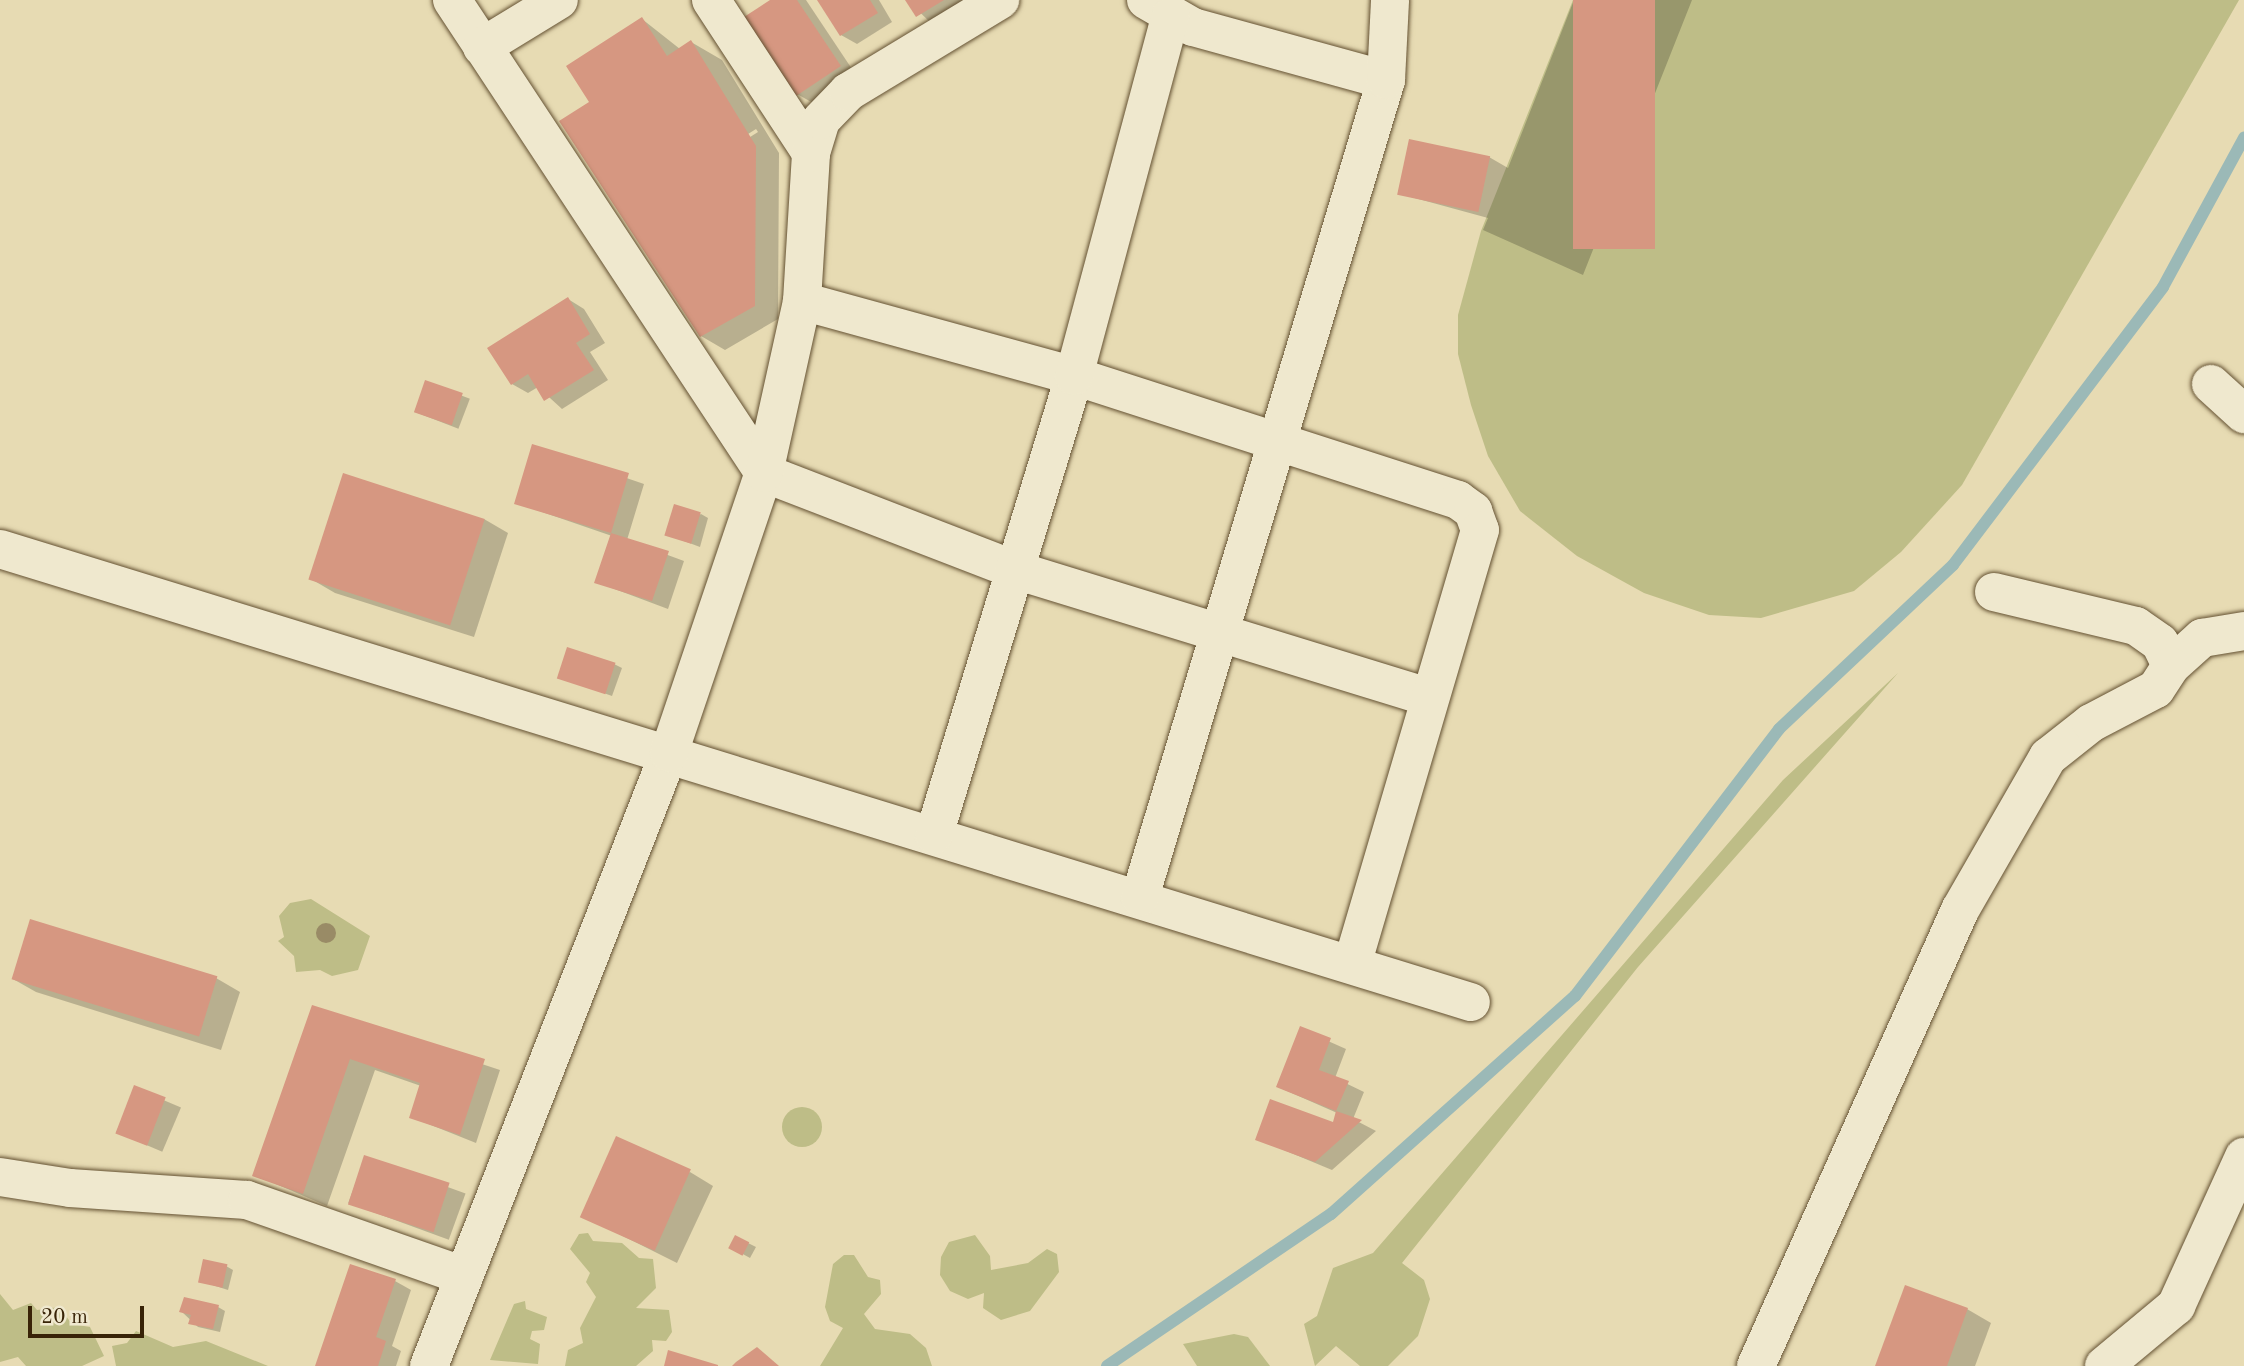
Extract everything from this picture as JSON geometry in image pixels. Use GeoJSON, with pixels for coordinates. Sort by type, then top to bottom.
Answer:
{"type":"FeatureCollection","features":[{"type":"Feature","properties":{"kind":"street"},"geometry":{"type":"LineString","coordinates":[[452,0],[764,473],[1015,570],[1430,698]]}},
{"type":"Feature","properties":{"kind":"street"},"geometry":{"type":"LineString","coordinates":[[482,47],[559,0]]}},
{"type":"Feature","properties":{"kind":"street"},"geometry":{"type":"LineString","coordinates":[[710,0],[811,153]]}},
{"type":"Feature","properties":{"kind":"street"},"geometry":{"type":"LineString","coordinates":[[429,1366],[669,753],[764,473],[802,301],[811,153],[821,120],[848,92],[1000,0]]}},
{"type":"Feature","properties":{"kind":"street"},"geometry":{"type":"LineString","coordinates":[[1140,897],[1221,634],[1275,440],[1386,80],[1391,0]]}},
{"type":"Feature","properties":{"kind":"street"},"geometry":{"type":"LineString","coordinates":[[934,835],[1074,376],[1158,9],[1386,80]]}},
{"type":"Feature","properties":{"kind":"street"},"geometry":{"type":"LineString","coordinates":[[802,301],[1074,376],[1458,500],[1473,511],[1480,530],[1352,964]]}},
{"type":"Feature","properties":{"kind":"street"},"geometry":{"type":"LineString","coordinates":[[2211,384],[2244,414]]}},
{"type":"Feature","properties":{"kind":"street"},"geometry":{"type":"LineString","coordinates":[[0,548],[1140,897],[1471,1002]]}},
{"type":"Feature","properties":{"kind":"street"},"geometry":{"type":"LineString","coordinates":[[1994,592],[2136,626],[2160,643],[2171,666]]}},
{"type":"Feature","properties":{"kind":"street"},"geometry":{"type":"LineString","coordinates":[[1756,1366],[1961,910],[2048,757],[2091,723],[2156,689],[2171,666],[2202,638],[2244,631]]}},
{"type":"Feature","properties":{"kind":"street"},"geometry":{"type":"LineString","coordinates":[[2104,1366],[2176,1306],[2244,1157]]}},
{"type":"Feature","properties":{"kind":"street"},"geometry":{"type":"LineString","coordinates":[[0,1177],[70,1188],[247,1200],[464,1276]]}},
{"type":"Feature","properties":{"kind":"shaded area"},"geometry":{"type":"Polygon","coordinates":[[[1573,0],[2239,0],[1962,485],[1901,552],[1854,591],[1761,618],[1709,615],[1644,593],[1577,556],[1520,511],[1488,456],[1471,405],[1458,354],[1458,315],[1481,231],[1573,0]]]}},
{"type":"Feature","properties":{"kind":"shaded area"},"geometry":{"type":"Polygon","coordinates":[[[1898,673],[1638,967],[1402,1263],[1424,1280],[1430,1299],[1418,1336],[1388,1366],[1360,1366],[1336,1346],[1315,1366],[1304,1324],[1317,1316],[1333,1268],[1373,1253],[1783,780],[1898,673]]]}},
{"type":"Feature","properties":{"kind":"shaded area"},"geometry":{"type":"Polygon","coordinates":[[[311,899],[370,936],[358,970],[332,976],[320,970],[296,972],[294,956],[278,941],[284,937],[279,916],[290,903],[311,899]]]}},
{"type":"Feature","properties":{"kind":"shaded area"},"geometry":{"type":"Polygon","coordinates":[[[802,1107],[810,1108],[816,1113],[821,1119],[821,1135],[816,1141],[810,1146],[802,1147],[794,1146],[788,1141],[783,1135],[782,1127],[783,1119],[788,1113],[794,1108],[802,1107]]]}},
{"type":"Feature","properties":{"kind":"shaded area"},"geometry":{"type":"Polygon","coordinates":[[[588,1233],[593,1241],[622,1243],[639,1258],[653,1259],[656,1288],[636,1308],[669,1310],[672,1332],[666,1341],[652,1340],[653,1351],[636,1366],[565,1366],[568,1350],[583,1343],[580,1328],[596,1297],[586,1282],[590,1273],[570,1249],[579,1234],[588,1233]]]}},
{"type":"Feature","properties":{"kind":"shaded area"},"geometry":{"type":"Polygon","coordinates":[[[975,1235],[990,1256],[991,1270],[1028,1263],[1047,1249],[1057,1254],[1059,1272],[1030,1311],[1001,1320],[983,1308],[984,1293],[968,1299],[950,1291],[940,1275],[941,1257],[949,1242],[975,1235]]]}},
{"type":"Feature","properties":{"kind":"shaded area"},"geometry":{"type":"Polygon","coordinates":[[[844,1255],[854,1255],[868,1277],[880,1280],[881,1294],[864,1314],[875,1329],[910,1334],[926,1348],[932,1366],[820,1366],[843,1328],[830,1321],[825,1307],[833,1264],[844,1255]]]}},
{"type":"Feature","properties":{"kind":"shaded area"},"geometry":{"type":"Polygon","coordinates":[[[0,1294],[13,1310],[31,1303],[37,1310],[59,1307],[72,1324],[90,1327],[104,1356],[82,1366],[26,1366],[18,1357],[0,1362],[0,1294]]]}},
{"type":"Feature","properties":{"kind":"shaded area"},"geometry":{"type":"Polygon","coordinates":[[[525,1301],[526,1309],[547,1317],[544,1330],[532,1331],[530,1339],[540,1344],[538,1364],[490,1360],[514,1304],[525,1301]]]}},
{"type":"Feature","properties":{"kind":"shaded area"},"geometry":{"type":"Polygon","coordinates":[[[136,1331],[173,1347],[206,1341],[268,1366],[116,1366],[112,1346],[127,1343],[136,1331]]]}},
{"type":"Feature","properties":{"kind":"shaded area"},"geometry":{"type":"Polygon","coordinates":[[[1234,1334],[1248,1337],[1270,1366],[1197,1366],[1183,1344],[1234,1334]]]}},
{"type":"Feature","properties":{"kind":"building"},"geometry":{"type":"Polygon","coordinates":[[[770,0],[797,0],[841,66],[796,96],[744,17],[770,0]]]}},
{"type":"Feature","properties":{"kind":"building"},"geometry":{"type":"Polygon","coordinates":[[[817,0],[870,0],[878,13],[840,36],[817,0]]]}},
{"type":"Feature","properties":{"kind":"building"},"geometry":{"type":"Polygon","coordinates":[[[905,0],[944,0],[916,17],[905,0]]]}},
{"type":"Feature","properties":{"kind":"building"},"geometry":{"type":"Polygon","coordinates":[[[1573,0],[1655,0],[1655,249],[1573,249],[1573,0]]]}},
{"type":"Feature","properties":{"kind":"building"},"geometry":{"type":"Polygon","coordinates":[[[642,17],[667,56],[691,40],[756,146],[755,306],[700,337],[559,121],[589,102],[566,66],[642,17]]]}},
{"type":"Feature","properties":{"kind":"building"},"geometry":{"type":"Polygon","coordinates":[[[1409,139],[1490,156],[1478,212],[1397,195],[1409,139]]]}},
{"type":"Feature","properties":{"kind":"building"},"geometry":{"type":"Polygon","coordinates":[[[568,297],[590,334],[576,343],[594,370],[544,401],[528,374],[511,385],[487,348],[568,297]]]}},
{"type":"Feature","properties":{"kind":"building"},"geometry":{"type":"Polygon","coordinates":[[[425,380],[463,393],[452,425],[414,412],[425,380]]]}},
{"type":"Feature","properties":{"kind":"building"},"geometry":{"type":"Polygon","coordinates":[[[532,444],[629,473],[611,533],[514,504],[532,444]]]}},
{"type":"Feature","properties":{"kind":"building"},"geometry":{"type":"Polygon","coordinates":[[[343,473],[485,519],[450,626],[308,580],[343,473]]]}},
{"type":"Feature","properties":{"kind":"building"},"geometry":{"type":"Polygon","coordinates":[[[674,504],[701,512],[691,544],[664,536],[674,504]]]}},
{"type":"Feature","properties":{"kind":"building"},"geometry":{"type":"Polygon","coordinates":[[[611,533],[669,551],[652,601],[594,583],[611,533]]]}},
{"type":"Feature","properties":{"kind":"building"},"geometry":{"type":"Polygon","coordinates":[[[567,647],[616,663],[605,694],[557,678],[567,647]]]}},
{"type":"Feature","properties":{"kind":"building"},"geometry":{"type":"Polygon","coordinates":[[[30,919],[217,976],[199,1037],[12,979],[30,919]]]}},
{"type":"Feature","properties":{"kind":"building"},"geometry":{"type":"Polygon","coordinates":[[[312,1005],[485,1059],[460,1135],[409,1118],[420,1083],[350,1059],[303,1194],[252,1176],[312,1005]]]}},
{"type":"Feature","properties":{"kind":"building"},"geometry":{"type":"Polygon","coordinates":[[[1300,1026],[1331,1038],[1319,1070],[1349,1081],[1336,1111],[1276,1087],[1300,1026]]]}},
{"type":"Feature","properties":{"kind":"building"},"geometry":{"type":"Polygon","coordinates":[[[134,1085],[166,1097],[147,1146],[115,1134],[134,1085]]]}},
{"type":"Feature","properties":{"kind":"building"},"geometry":{"type":"Polygon","coordinates":[[[1270,1099],[1333,1122],[1336,1111],[1362,1120],[1315,1162],[1255,1140],[1270,1099]]]}},
{"type":"Feature","properties":{"kind":"building"},"geometry":{"type":"Polygon","coordinates":[[[616,1136],[691,1169],[655,1251],[580,1217],[616,1136]]]}},
{"type":"Feature","properties":{"kind":"building"},"geometry":{"type":"Polygon","coordinates":[[[364,1155],[450,1183],[434,1232],[348,1204],[364,1155]]]}},
{"type":"Feature","properties":{"kind":"building"},"geometry":{"type":"Polygon","coordinates":[[[735,1235],[749,1242],[742,1256],[728,1248],[735,1235]]]}},
{"type":"Feature","properties":{"kind":"building"},"geometry":{"type":"Polygon","coordinates":[[[203,1259],[227,1264],[222,1288],[198,1282],[203,1259]]]}},
{"type":"Feature","properties":{"kind":"building"},"geometry":{"type":"Polygon","coordinates":[[[350,1264],[396,1279],[376,1337],[386,1341],[378,1366],[315,1366],[350,1264]]]}},
{"type":"Feature","properties":{"kind":"building"},"geometry":{"type":"Polygon","coordinates":[[[1905,1285],[1968,1308],[1947,1366],[1875,1366],[1905,1285]]]}},
{"type":"Feature","properties":{"kind":"building"},"geometry":{"type":"Polygon","coordinates":[[[184,1297],[219,1305],[213,1329],[188,1324],[191,1315],[179,1312],[184,1297]]]}},
{"type":"Feature","properties":{"kind":"building"},"geometry":{"type":"Polygon","coordinates":[[[757,1347],[779,1366],[732,1366],[736,1362],[757,1347]]]}},
{"type":"Feature","properties":{"kind":"building"},"geometry":{"type":"Polygon","coordinates":[[[668,1350],[718,1365],[718,1366],[664,1366],[668,1350]]]}},
{"type":"Feature","properties":{"kind":"waterway"},"geometry":{"type":"LineString","coordinates":[[1107,1366],[1331,1214],[1575,996],[1779,729],[1953,565],[2163,287],[2244,138]]}}]}
